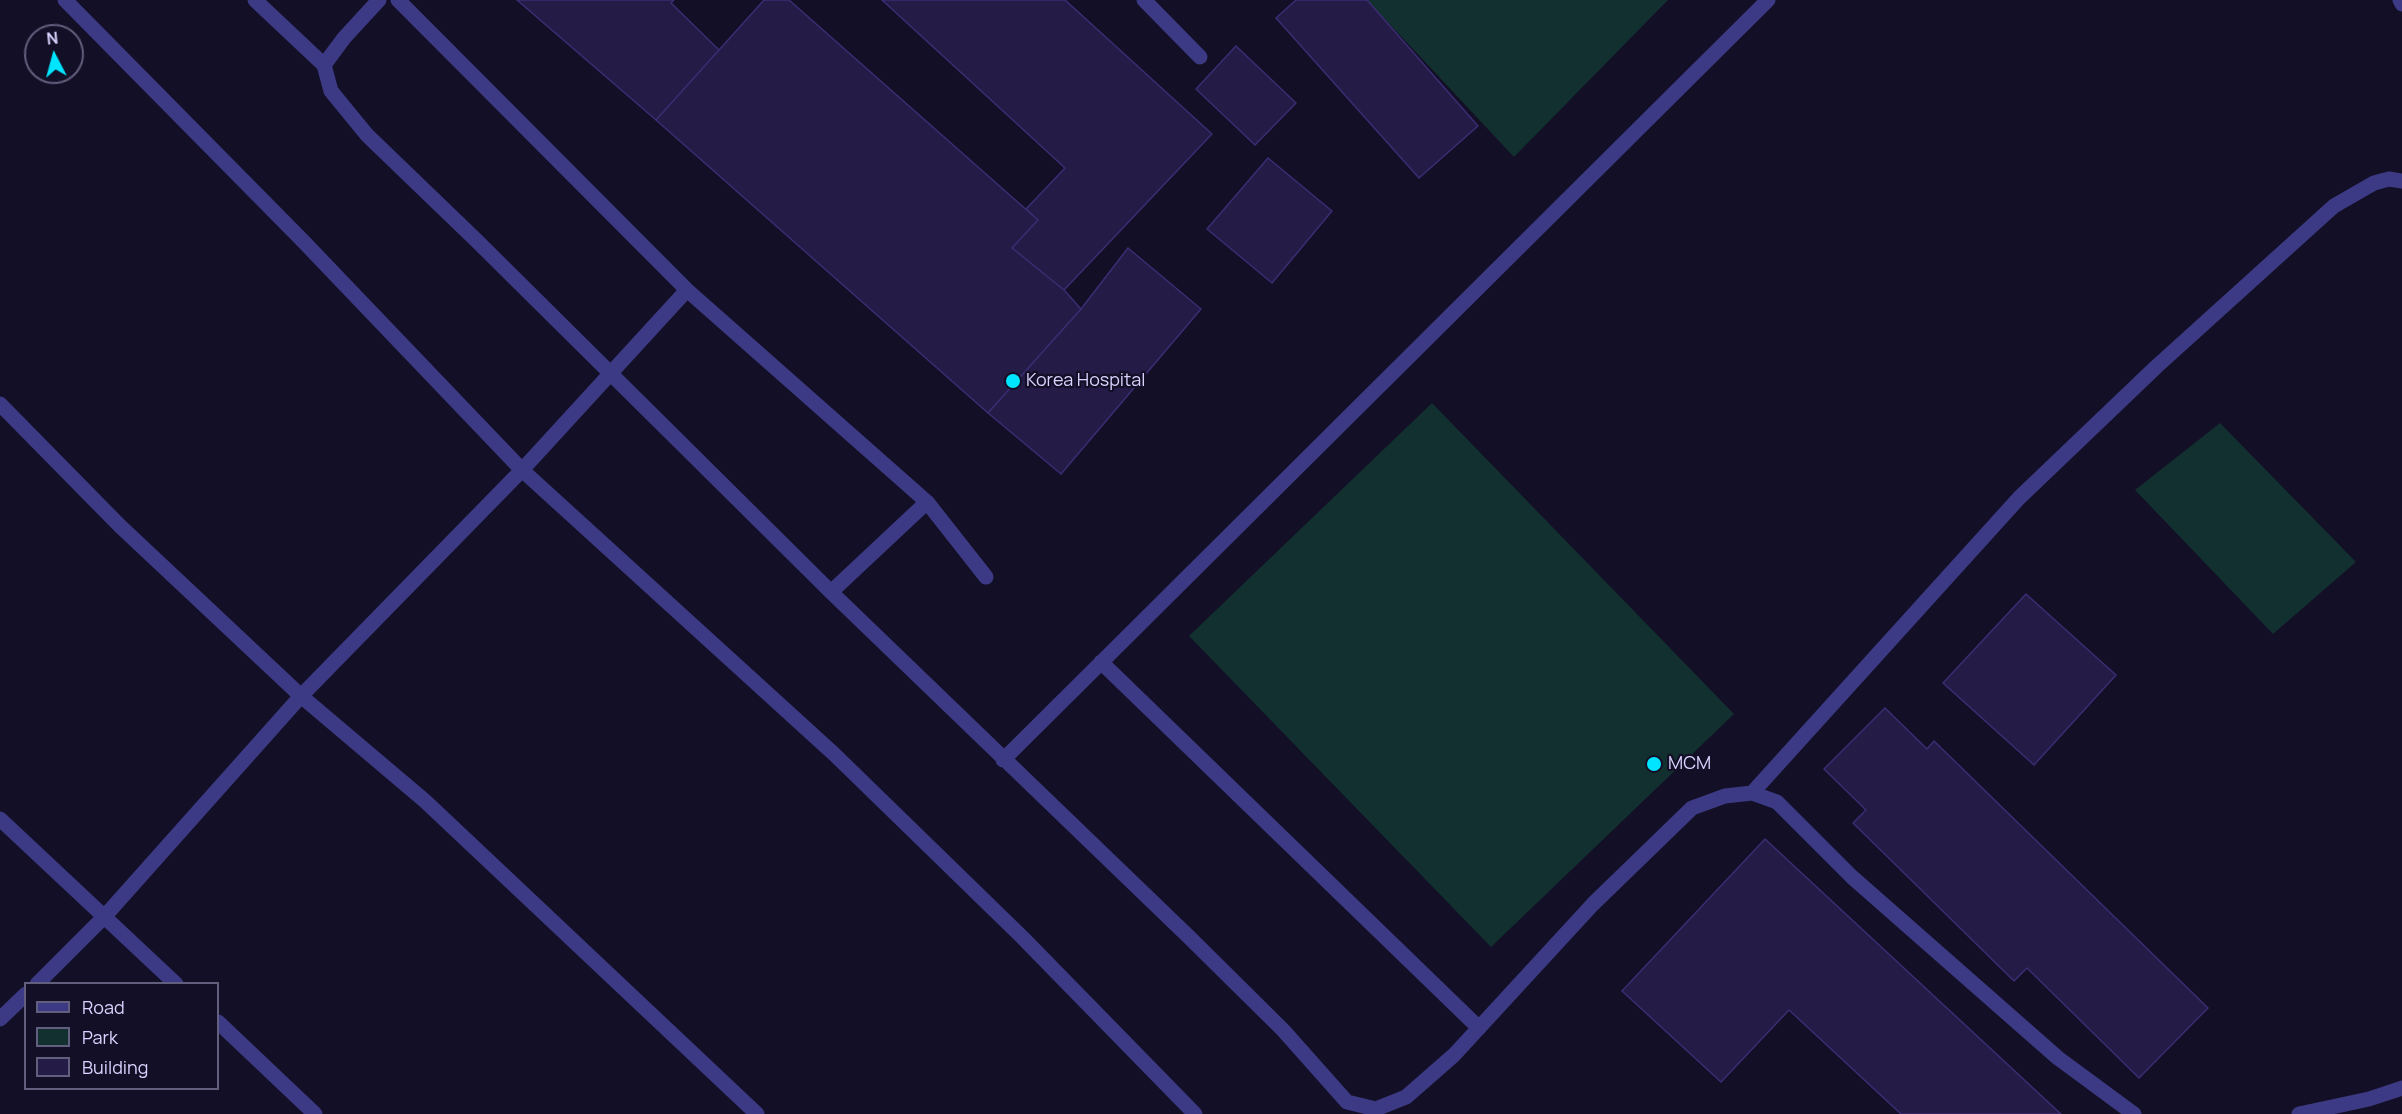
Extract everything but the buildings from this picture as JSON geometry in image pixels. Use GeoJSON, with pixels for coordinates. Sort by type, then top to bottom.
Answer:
{"type":"FeatureCollection","features":[{"type":"Feature","properties":{"kind":"street"},"geometry":{"type":"LineString","coordinates":[[66,0],[303,241],[522,470],[834,754],[1022,937],[1195,1114]]}},
{"type":"Feature","properties":{"kind":"street"},"geometry":{"type":"LineString","coordinates":[[255,0],[324,65],[331,91],[367,135],[831,592],[1274,1022],[1347,1102],[1376,1109],[1406,1097],[1454,1055],[1593,904],[1692,808],[1725,796],[1752,793],[1777,802],[1852,877],[2058,1058],[2134,1114]]}},
{"type":"Feature","properties":{"kind":"street"},"geometry":{"type":"LineString","coordinates":[[324,65],[344,38],[379,0]]}},
{"type":"Feature","properties":{"kind":"street"},"geometry":{"type":"LineString","coordinates":[[398,0],[687,290],[927,502],[986,577]]}},
{"type":"Feature","properties":{"kind":"street"},"geometry":{"type":"LineString","coordinates":[[1144,0],[1200,57]]}},
{"type":"Feature","properties":{"kind":"street"},"geometry":{"type":"LineString","coordinates":[[1003,760],[1768,0]]}},
{"type":"Feature","properties":{"kind":"street"},"geometry":{"type":"LineString","coordinates":[[2400,0],[2402,4]]}},
{"type":"Feature","properties":{"kind":"street"},"geometry":{"type":"LineString","coordinates":[[1752,793],[2019,498],[2156,367],[2334,206],[2374,183],[2389,179],[2402,181]]}},
{"type":"Feature","properties":{"kind":"street"},"geometry":{"type":"LineString","coordinates":[[39,982],[105,916],[301,696],[522,470],[687,290]]}},
{"type":"Feature","properties":{"kind":"street"},"geometry":{"type":"LineString","coordinates":[[0,404],[120,526],[301,696],[425,801],[757,1114]]}},
{"type":"Feature","properties":{"kind":"street"},"geometry":{"type":"LineString","coordinates":[[831,592],[927,502]]}},
{"type":"Feature","properties":{"kind":"street"},"geometry":{"type":"LineString","coordinates":[[1101,662],[1479,1028]]}},
{"type":"Feature","properties":{"kind":"street"},"geometry":{"type":"LineString","coordinates":[[0,819],[174,982]]}},
{"type":"Feature","properties":{"kind":"street"},"geometry":{"type":"LineString","coordinates":[[0,1020],[24,996]]}},
{"type":"Feature","properties":{"kind":"street"},"geometry":{"type":"LineString","coordinates":[[219,1023],[315,1114]]}},
{"type":"Feature","properties":{"kind":"street"},"geometry":{"type":"LineString","coordinates":[[2299,1114],[2368,1100],[2402,1088]]}},
{"type":"Feature","properties":{"kind":"green space"},"geometry":{"type":"Polygon","coordinates":[[[1367,0],[1668,0],[1514,157],[1367,0]]]}},
{"type":"Feature","properties":{"kind":"green space"},"geometry":{"type":"Polygon","coordinates":[[[1432,403],[1734,714],[1491,947],[1189,636],[1432,403]]]}},
{"type":"Feature","properties":{"kind":"green space"},"geometry":{"type":"Polygon","coordinates":[[[2220,423],[2356,562],[2273,634],[2135,490],[2220,423]]]}},
{"type":"Feature","properties":{"kind":"place","name":"Korea Hospital"},"geometry":{"type":"Point","coordinates":[1013,381]}},
{"type":"Feature","properties":{"kind":"place","name":"MCM"},"geometry":{"type":"Point","coordinates":[1654,764]}}]}
